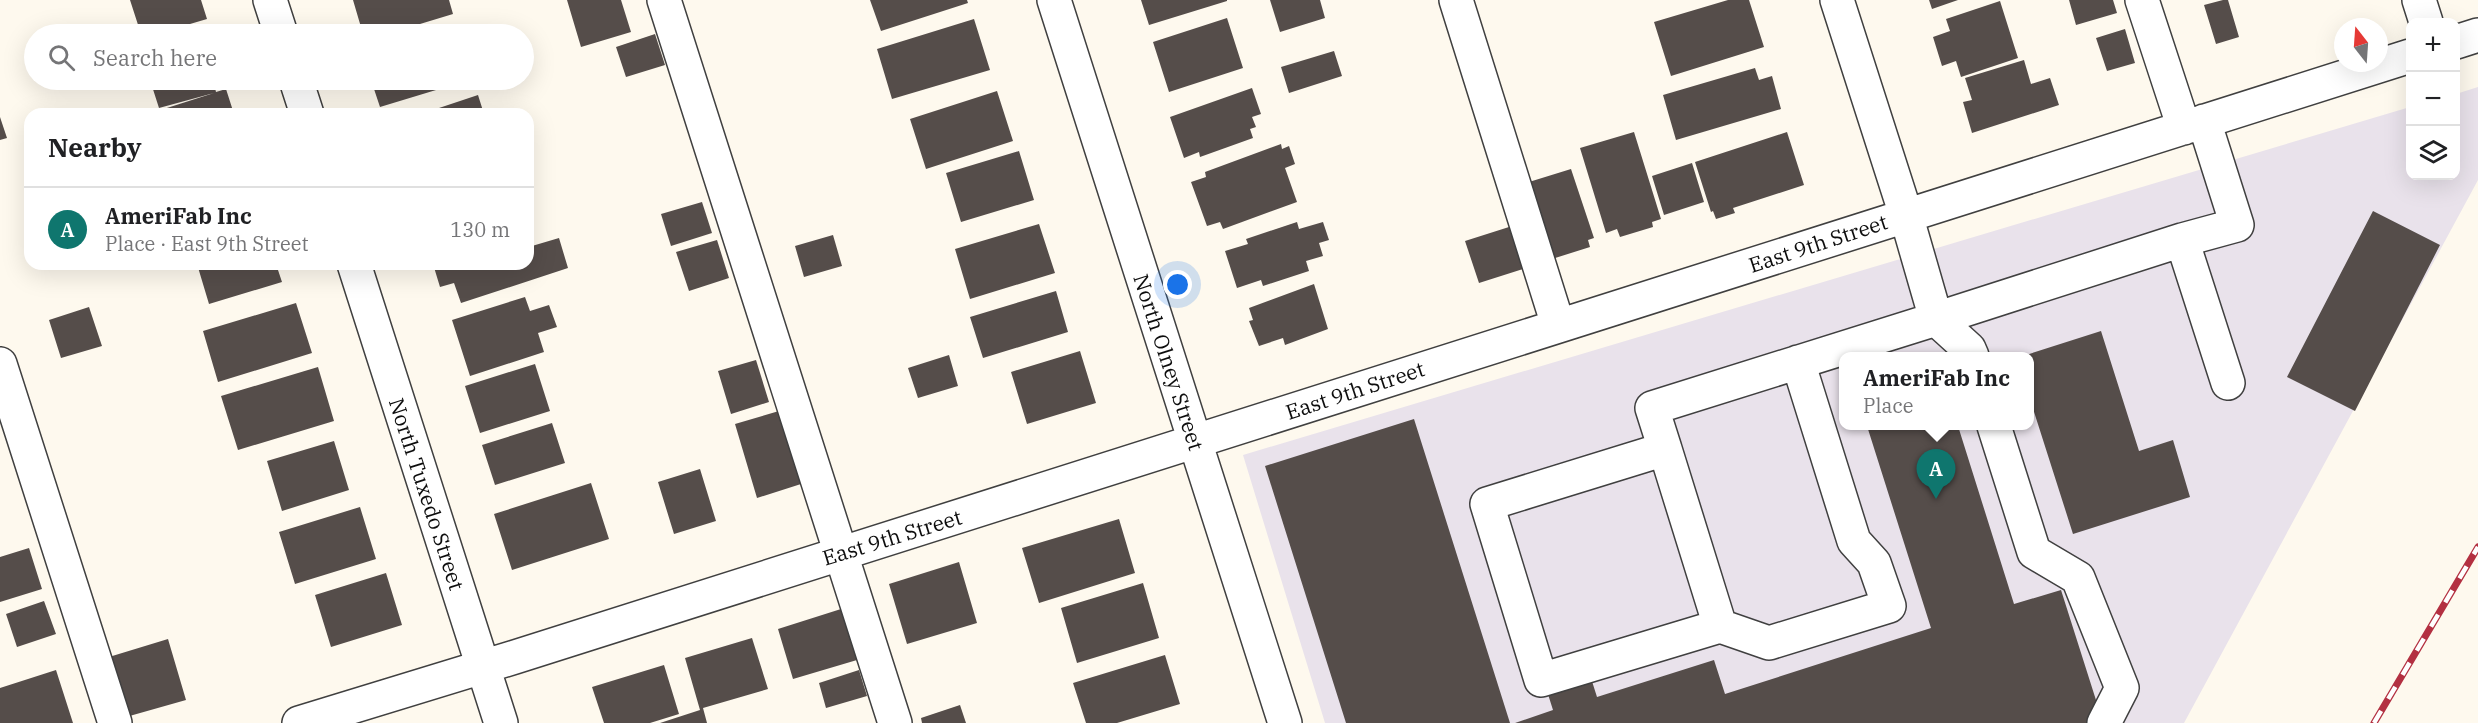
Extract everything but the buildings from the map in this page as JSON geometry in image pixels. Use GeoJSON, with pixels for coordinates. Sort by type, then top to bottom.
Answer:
{"type":"FeatureCollection","features":[{"type":"Feature","properties":{"kind":"street"},"geometry":{"type":"LineString","coordinates":[[270,0],[278,24]]}},
{"type":"Feature","properties":{"kind":"street"},"geometry":{"type":"LineString","coordinates":[[664,0],[895,723]]}},
{"type":"Feature","properties":{"kind":"street","name":"North Olney Street"},"geometry":{"type":"LineString","coordinates":[[1054,0],[1285,723]]}},
{"type":"Feature","properties":{"kind":"street"},"geometry":{"type":"LineString","coordinates":[[1456,0],[1558,325]]}},
{"type":"Feature","properties":{"kind":"street"},"geometry":{"type":"LineString","coordinates":[[1837,0],[1906,215],[1936,319],[1970,352]]}},
{"type":"Feature","properties":{"kind":"street"},"geometry":{"type":"LineString","coordinates":[[1720,626],[1652,408],[2182,240],[2237,225],[2142,0]]}},
{"type":"Feature","properties":{"kind":"street"},"geometry":{"type":"LineString","coordinates":[[2419,0],[2425,18]]}},
{"type":"Feature","properties":{"kind":"street"},"geometry":{"type":"LineString","coordinates":[[2460,41],[2478,35]]}},
{"type":"Feature","properties":{"kind":"street","name":"East 9th Street"},"geometry":{"type":"LineString","coordinates":[[299,723],[483,667],[2406,57]]}},
{"type":"Feature","properties":{"kind":"street"},"geometry":{"type":"LineString","coordinates":[[299,90],[305,108]]}},
{"type":"Feature","properties":{"kind":"street"},"geometry":{"type":"LineString","coordinates":[[2182,240],[2228,382]]}},
{"type":"Feature","properties":{"kind":"street","name":"North Tuxedo Street"},"geometry":{"type":"LineString","coordinates":[[356,270],[501,723]]}},
{"type":"Feature","properties":{"kind":"street"},"geometry":{"type":"LineString","coordinates":[[1665,449],[1487,504],[1541,680],[1720,626],[1769,644],[1889,606],[1874,563],[1854,541],[1798,362]]}},
{"type":"Feature","properties":{"kind":"street"},"geometry":{"type":"LineString","coordinates":[[0,364],[115,723]]}},
{"type":"Feature","properties":{"kind":"street"},"geometry":{"type":"LineString","coordinates":[[1995,430],[2034,552],[2078,578],[2122,688],[2104,723]]}},
{"type":"Feature","properties":{"kind":"shaded area"},"geometry":{"type":"Polygon","coordinates":[[[2478,87],[2478,180],[2184,723],[1325,723],[1243,455],[2406,108],[2406,180],[2460,180],[2460,93],[2478,87]]]}},
{"type":"Feature","properties":{"kind":"railway"},"geometry":{"type":"LineString","coordinates":[[2374,723],[2478,547]]}},
{"type":"Feature","properties":{"kind":"place","name":"AmeriFab Inc"},"geometry":{"type":"Point","coordinates":[1936,499]}}]}
